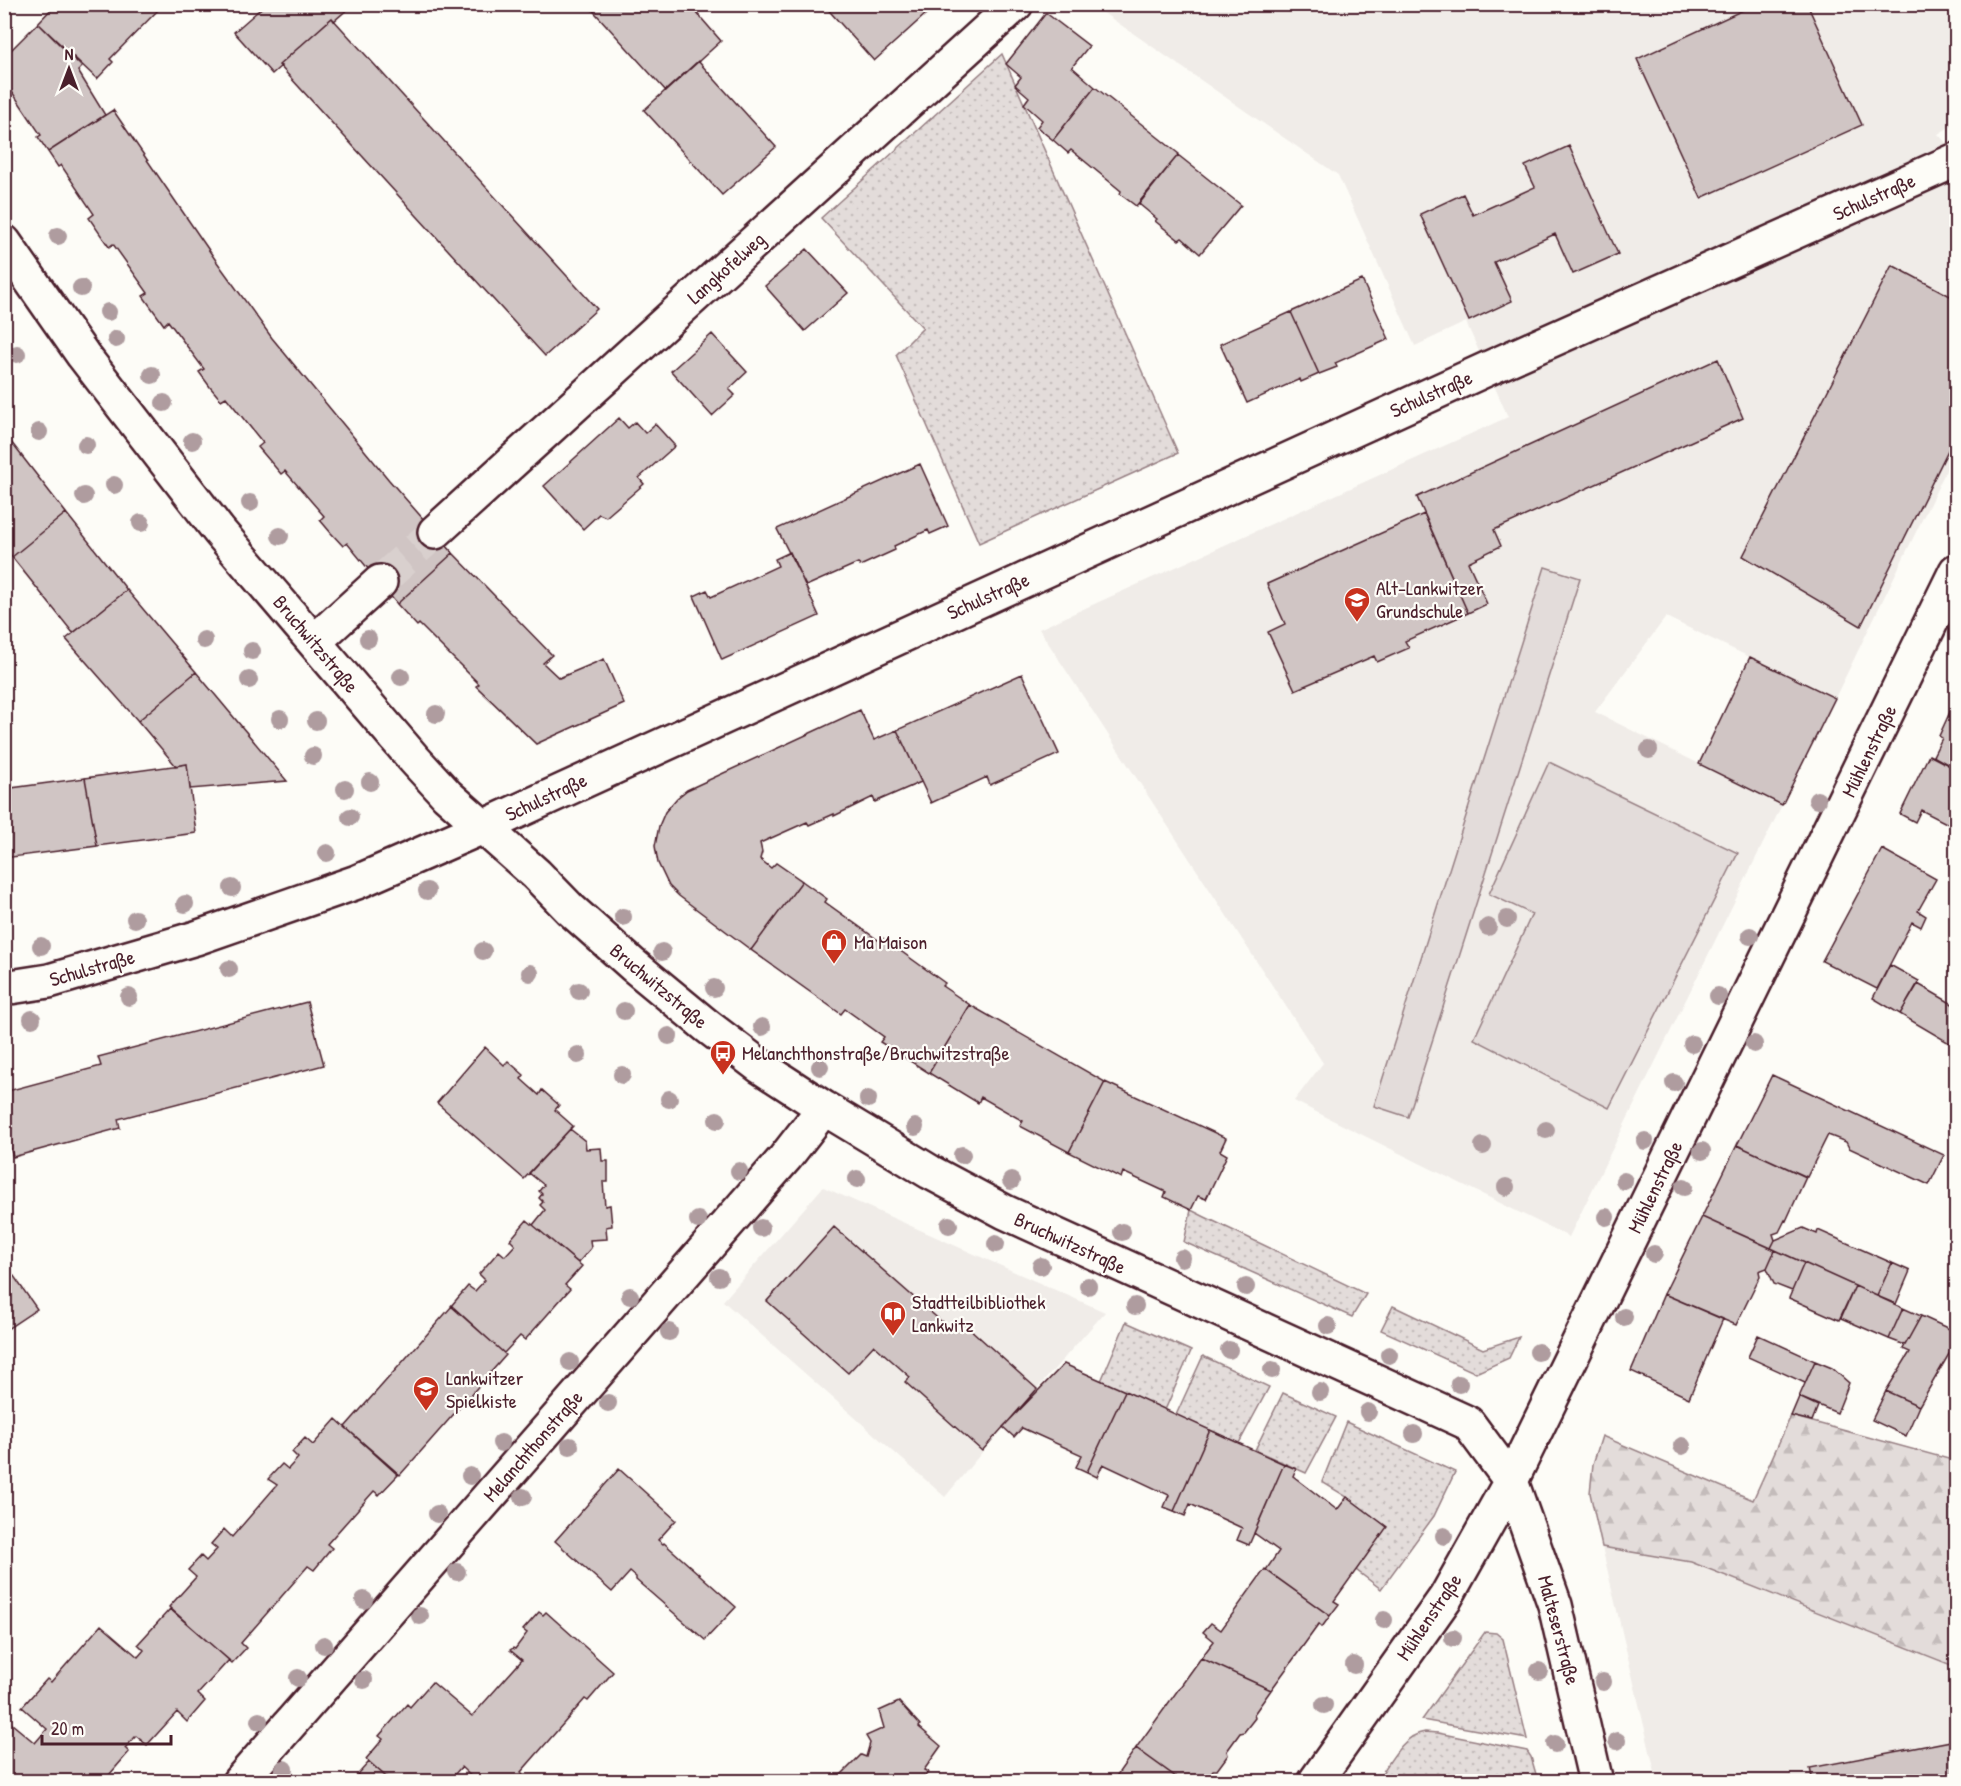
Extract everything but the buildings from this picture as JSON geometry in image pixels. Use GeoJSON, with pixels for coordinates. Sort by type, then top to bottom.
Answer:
{"type":"FeatureCollection","features":[{"type":"Feature","properties":{"kind":"street","name":"Langkofelweg"},"geometry":{"type":"LineString","coordinates":[[435,532],[1016,4]]}},
{"type":"Feature","properties":{"kind":"street","name":"Schulstraße"},"geometry":{"type":"LineString","coordinates":[[4,988],[49,981],[206,935],[357,882],[483,827],[1489,368],[1956,160]]}},
{"type":"Feature","properties":{"kind":"street","name":"Bruchwitzstraße"},"geometry":{"type":"LineString","coordinates":[[4,242],[83,355],[219,531],[414,759],[447,795],[537,873],[570,909],[633,965],[752,1060],[824,1108],[930,1172],[1005,1212],[1468,1423],[1511,1481]]}},
{"type":"Feature","properties":{"kind":"street","name":"Mühlenstraße"},"geometry":{"type":"LineString","coordinates":[[1315,1782],[1446,1597],[1511,1481],[1956,571]]}},
{"type":"Feature","properties":{"kind":"street"},"geometry":{"type":"LineString","coordinates":[[314,642],[380,582]]}},
{"type":"Feature","properties":{"kind":"street","name":"Melanchthonstraße"},"geometry":{"type":"LineString","coordinates":[[239,1782],[785,1158],[824,1108]]}},
{"type":"Feature","properties":{"kind":"street","name":"Malteserstraße"},"geometry":{"type":"LineString","coordinates":[[1511,1481],[1556,1605],[1596,1782]]}},
{"type":"Feature","properties":{"kind":"shaded area","name":"Alt-Lankwitzer Grundschule"},"geometry":{"type":"Polygon","coordinates":[[[1092,5],[1956,5],[1956,123],[1938,134],[1956,154],[1956,450],[1835,698],[1666,617],[1595,712],[1782,805],[1569,1237],[1294,1101],[1323,1063],[1039,629],[1508,417],[1466,322],[1415,346],[1338,175],[1092,5]]]}},
{"type":"Feature","properties":{"kind":"shaded area"},"geometry":{"type":"Polygon","coordinates":[[[823,1187],[1105,1312],[1003,1427],[945,1497],[723,1301],[823,1187]]]}},
{"type":"Feature","properties":{"kind":"shaded area"},"geometry":{"type":"Polygon","coordinates":[[[1602,1547],[1691,1562],[1956,1667],[1956,1781],[1657,1781],[1602,1547]]]}},
{"type":"Feature","properties":{"kind":"green space"},"geometry":{"type":"Polygon","coordinates":[[[1002,54],[1178,453],[979,543],[896,355],[923,328],[821,218],[1002,54]]]}},
{"type":"Feature","properties":{"kind":"green space"},"geometry":{"type":"Polygon","coordinates":[[[1545,567],[1580,578],[1408,1117],[1374,1106],[1545,567]]]}},
{"type":"Feature","properties":{"kind":"green space"},"geometry":{"type":"Polygon","coordinates":[[[1549,762],[1738,853],[1609,1108],[1474,1039],[1532,914],[1489,894],[1549,762]]]}},
{"type":"Feature","properties":{"kind":"green space"},"geometry":{"type":"Polygon","coordinates":[[[1191,1210],[1366,1294],[1352,1317],[1184,1242],[1191,1210]]]}},
{"type":"Feature","properties":{"kind":"green space"},"geometry":{"type":"Polygon","coordinates":[[[1393,1306],[1483,1349],[1519,1337],[1509,1358],[1476,1373],[1381,1330],[1393,1306]]]}},
{"type":"Feature","properties":{"kind":"green space"},"geometry":{"type":"Polygon","coordinates":[[[1126,1322],[1191,1351],[1165,1410],[1101,1381],[1126,1322]]]}},
{"type":"Feature","properties":{"kind":"green space"},"geometry":{"type":"Polygon","coordinates":[[[1203,1356],[1269,1387],[1239,1443],[1176,1415],[1203,1356]]]}},
{"type":"Feature","properties":{"kind":"green space"},"geometry":{"type":"Polygon","coordinates":[[[1283,1393],[1336,1417],[1306,1473],[1255,1450],[1283,1393]]]}},
{"type":"Feature","properties":{"kind":"green space"},"geometry":{"type":"Polygon","coordinates":[[[1791,1416],[1956,1461],[1956,1667],[1691,1562],[1602,1547],[1590,1493],[1593,1464],[1602,1436],[1753,1500],[1791,1416]]]}},
{"type":"Feature","properties":{"kind":"green space"},"geometry":{"type":"Polygon","coordinates":[[[1346,1422],[1455,1472],[1434,1516],[1381,1589],[1356,1570],[1386,1527],[1347,1497],[1322,1482],[1346,1422]]]}},
{"type":"Feature","properties":{"kind":"green space"},"geometry":{"type":"Polygon","coordinates":[[[1485,1632],[1496,1633],[1503,1639],[1527,1739],[1422,1720],[1485,1632]]]}},
{"type":"Feature","properties":{"kind":"green space"},"geometry":{"type":"Polygon","coordinates":[[[1425,1732],[1527,1751],[1538,1781],[1377,1781],[1403,1744],[1417,1734],[1425,1732]]]}},
{"type":"Feature","properties":{"kind":"tunnel"},"geometry":{"type":"LineString","coordinates":[[380,582],[435,532]]}},
{"type":"Feature","properties":{"kind":"place","name":"Alt-Lankwitzer Grundschule"},"geometry":{"type":"Point","coordinates":[1357,623]}},
{"type":"Feature","properties":{"kind":"place","name":"Ma Maison"},"geometry":{"type":"Point","coordinates":[834,965]}},
{"type":"Feature","properties":{"kind":"place","name":"Melanchthonstraße/Bruchwitzstraße"},"geometry":{"type":"Point","coordinates":[723,1076]}},
{"type":"Feature","properties":{"kind":"place","name":"Stadtteilbibliothek Lankwitz"},"geometry":{"type":"Point","coordinates":[893,1337]}},
{"type":"Feature","properties":{"kind":"place","name":"Lankwitzer Spielkiste"},"geometry":{"type":"Point","coordinates":[426,1412]}}]}
